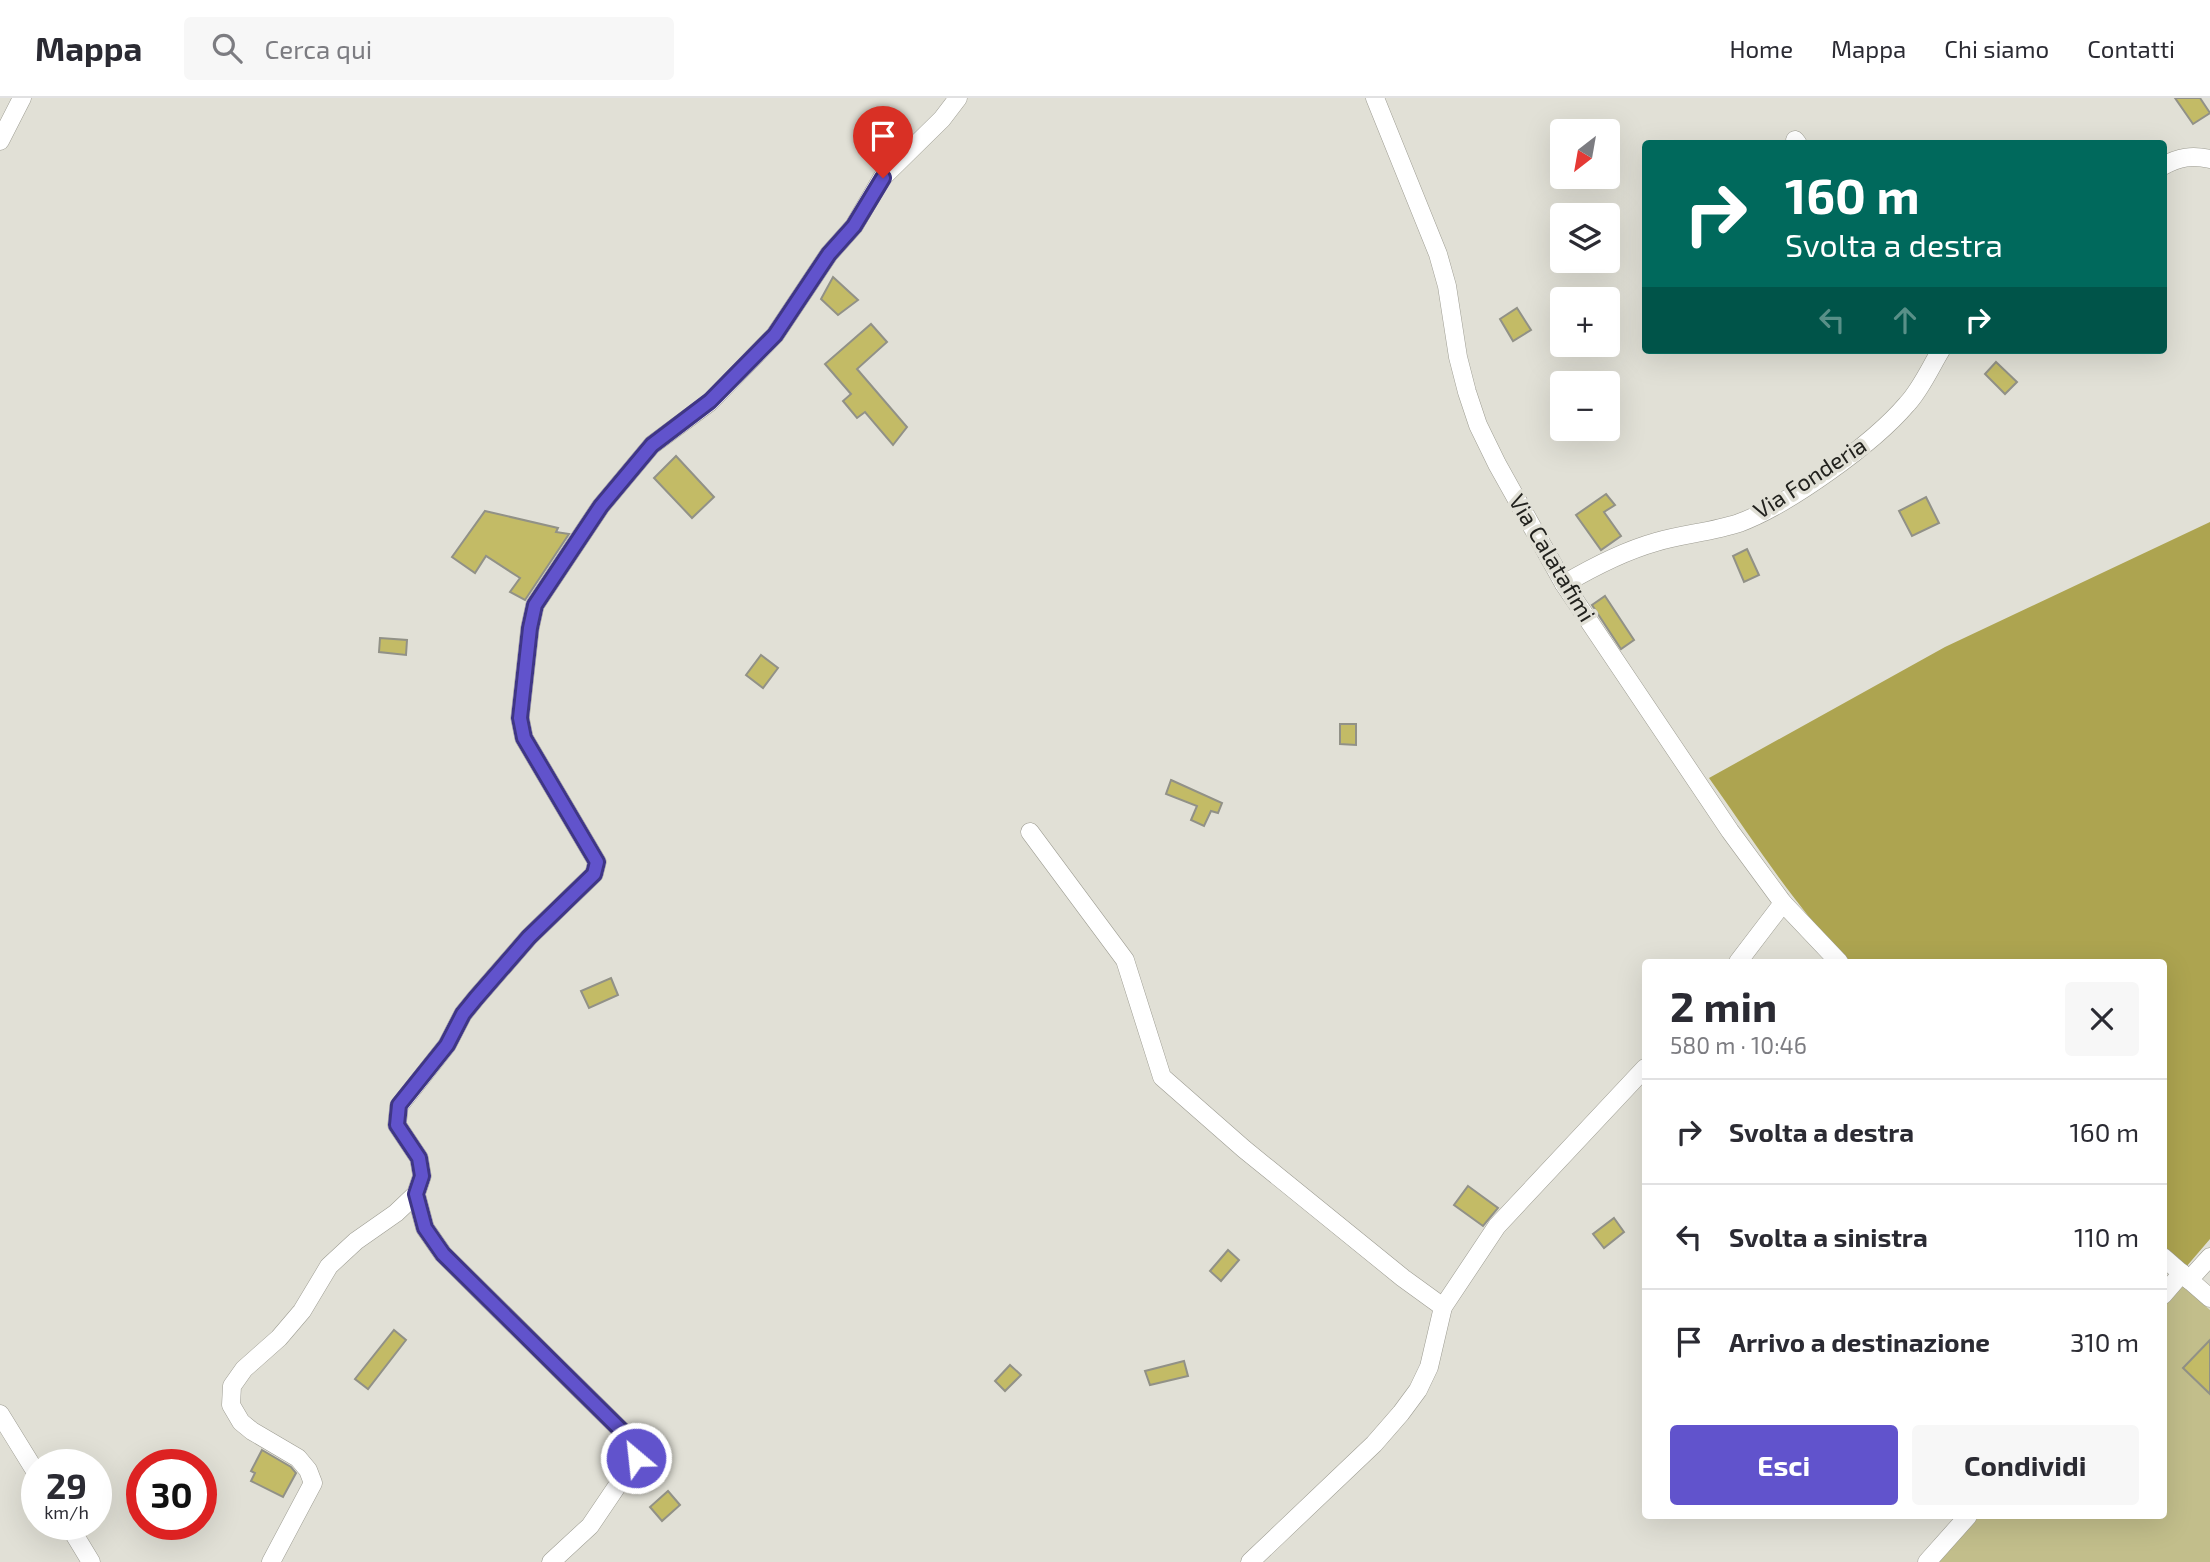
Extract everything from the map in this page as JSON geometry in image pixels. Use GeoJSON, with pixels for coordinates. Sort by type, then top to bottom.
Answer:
{"type":"FeatureCollection","features":[{"type":"Feature","properties":{"kind":"street"},"geometry":{"type":"LineString","coordinates":[[0,141],[22,98]]}},
{"type":"Feature","properties":{"kind":"street"},"geometry":{"type":"LineString","coordinates":[[271,1562],[313,1483],[308,1470],[298,1458],[251,1431],[241,1422],[231,1405],[232,1387],[244,1369],[279,1338],[302,1311],[329,1266],[416,1194],[422,1176],[419,1158],[397,1125],[399,1105],[447,1045],[469,1006],[529,937],[594,874],[597,862],[524,738],[520,718],[535,605],[601,506],[626,475],[652,445],[710,401],[775,335],[829,254],[854,226],[883,178],[942,119],[958,98]]}},
{"type":"Feature","properties":{"kind":"street","name":"Via Calatafimi"},"geometry":{"type":"LineString","coordinates":[[1375,98],[1438,254],[1447,286],[1458,356],[1478,425],[1497,464],[1564,584],[1730,831],[1783,903],[1836,959]]}},
{"type":"Feature","properties":{"kind":"street"},"geometry":{"type":"LineString","coordinates":[[2167,164],[2189,156],[2210,159]]}},
{"type":"Feature","properties":{"kind":"street","name":"Via Fonderia"},"geometry":{"type":"LineString","coordinates":[[1564,584],[1592,567],[1655,542],[1740,522],[1797,492],[1884,428],[1909,402],[1939,354]]}},
{"type":"Feature","properties":{"kind":"street"},"geometry":{"type":"LineString","coordinates":[[1030,832],[1125,960],[1163,1077],[1244,1149],[1403,1279],[1443,1307]]}},
{"type":"Feature","properties":{"kind":"street"},"geometry":{"type":"LineString","coordinates":[[1740,959],[1783,903]]}},
{"type":"Feature","properties":{"kind":"street"},"geometry":{"type":"LineString","coordinates":[[1250,1562],[1374,1444],[1418,1390],[1430,1367],[1443,1307],[1497,1226],[1642,1071]]}},
{"type":"Feature","properties":{"kind":"street"},"geometry":{"type":"LineString","coordinates":[[416,1194],[425,1228],[443,1254],[633,1442],[636,1458],[590,1526],[551,1562]]}},
{"type":"Feature","properties":{"kind":"street"},"geometry":{"type":"LineString","coordinates":[[2167,1292],[2210,1257]]}},
{"type":"Feature","properties":{"kind":"street"},"geometry":{"type":"LineString","coordinates":[[2167,1260],[2210,1298]]}},
{"type":"Feature","properties":{"kind":"street"},"geometry":{"type":"LineString","coordinates":[[0,1414],[22,1449]]}},
{"type":"Feature","properties":{"kind":"street"},"geometry":{"type":"LineString","coordinates":[[1927,1562],[1965,1519]]}},
{"type":"Feature","properties":{"kind":"street"},"geometry":{"type":"LineString","coordinates":[[78,1540],[91,1562]]}},
{"type":"Feature","properties":{"kind":"shaded area"},"geometry":{"type":"Polygon","coordinates":[[[2210,522],[2210,1239],[2186,1267],[2167,1250],[2167,959],[1846,959],[1793,896],[1709,778],[1945,647],[2210,522]]]}},
{"type":"Feature","properties":{"kind":"shaded area"},"geometry":{"type":"Polygon","coordinates":[[[2178,1282],[2210,1310],[2210,1562],[1937,1562],[1974,1519],[2167,1519],[2167,1295],[2178,1282]]]}},
{"type":"Feature","properties":{"kind":"building"},"geometry":{"type":"Polygon","coordinates":[[[2175,98],[2200,98],[2210,113],[2193,124],[2175,98]]]}},
{"type":"Feature","properties":{"kind":"building"},"geometry":{"type":"Polygon","coordinates":[[[833,277],[858,300],[838,315],[821,299],[833,277]]]}},
{"type":"Feature","properties":{"kind":"building"},"geometry":{"type":"Polygon","coordinates":[[[1517,308],[1531,330],[1513,341],[1500,319],[1517,308]]]}},
{"type":"Feature","properties":{"kind":"building"},"geometry":{"type":"Polygon","coordinates":[[[871,324],[887,342],[857,369],[907,427],[893,445],[865,412],[857,418],[843,401],[851,394],[825,364],[871,324]]]}},
{"type":"Feature","properties":{"kind":"building"},"geometry":{"type":"Polygon","coordinates":[[[1996,362],[2017,382],[2005,394],[1985,374],[1996,362]]]}},
{"type":"Feature","properties":{"kind":"building"},"geometry":{"type":"Polygon","coordinates":[[[676,456],[714,497],[692,518],[654,478],[676,456]]]}},
{"type":"Feature","properties":{"kind":"building"},"geometry":{"type":"Polygon","coordinates":[[[1606,494],[1615,505],[1604,512],[1621,536],[1601,550],[1576,515],[1606,494]]]}},
{"type":"Feature","properties":{"kind":"building"},"geometry":{"type":"Polygon","coordinates":[[[1926,497],[1939,523],[1912,536],[1899,511],[1926,497]]]}},
{"type":"Feature","properties":{"kind":"building"},"geometry":{"type":"Polygon","coordinates":[[[485,511],[558,528],[556,532],[569,534],[525,600],[510,592],[520,578],[486,556],[475,573],[452,557],[485,511]]]}},
{"type":"Feature","properties":{"kind":"building"},"geometry":{"type":"Polygon","coordinates":[[[1747,549],[1759,575],[1744,582],[1733,556],[1747,549]]]}},
{"type":"Feature","properties":{"kind":"building"},"geometry":{"type":"Polygon","coordinates":[[[1605,596],[1634,640],[1621,649],[1592,605],[1605,596]]]}},
{"type":"Feature","properties":{"kind":"building"},"geometry":{"type":"Polygon","coordinates":[[[380,638],[407,640],[406,655],[379,652],[380,638]]]}},
{"type":"Feature","properties":{"kind":"building"},"geometry":{"type":"Polygon","coordinates":[[[761,655],[778,668],[763,688],[746,675],[761,655]]]}},
{"type":"Feature","properties":{"kind":"building"},"geometry":{"type":"Polygon","coordinates":[[[1340,724],[1356,724],[1356,745],[1340,744],[1340,724]]]}},
{"type":"Feature","properties":{"kind":"building"},"geometry":{"type":"Polygon","coordinates":[[[1171,780],[1222,803],[1218,813],[1211,811],[1204,826],[1191,820],[1197,806],[1166,794],[1171,780]]]}},
{"type":"Feature","properties":{"kind":"building"},"geometry":{"type":"Polygon","coordinates":[[[611,978],[618,995],[589,1008],[581,991],[611,978]]]}},
{"type":"Feature","properties":{"kind":"building"},"geometry":{"type":"Polygon","coordinates":[[[1468,1186],[1498,1208],[1483,1226],[1454,1205],[1468,1186]]]}},
{"type":"Feature","properties":{"kind":"building"},"geometry":{"type":"Polygon","coordinates":[[[1614,1218],[1624,1232],[1604,1248],[1593,1234],[1614,1218]]]}},
{"type":"Feature","properties":{"kind":"building"},"geometry":{"type":"Polygon","coordinates":[[[1228,1250],[1239,1260],[1221,1281],[1210,1271],[1228,1250]]]}},
{"type":"Feature","properties":{"kind":"building"},"geometry":{"type":"Polygon","coordinates":[[[394,1330],[406,1340],[368,1389],[355,1379],[394,1330]]]}},
{"type":"Feature","properties":{"kind":"building"},"geometry":{"type":"Polygon","coordinates":[[[2210,1340],[2210,1394],[2183,1368],[2210,1340]]]}},
{"type":"Feature","properties":{"kind":"building"},"geometry":{"type":"Polygon","coordinates":[[[1184,1361],[1188,1376],[1150,1385],[1145,1371],[1184,1361]]]}},
{"type":"Feature","properties":{"kind":"building"},"geometry":{"type":"Polygon","coordinates":[[[1010,1365],[1021,1375],[1005,1391],[995,1381],[1010,1365]]]}},
{"type":"Feature","properties":{"kind":"building"},"geometry":{"type":"Polygon","coordinates":[[[262,1450],[291,1467],[296,1473],[283,1497],[251,1481],[255,1473],[251,1471],[262,1450]]]}},
{"type":"Feature","properties":{"kind":"building"},"geometry":{"type":"Polygon","coordinates":[[[668,1491],[680,1505],[662,1521],[650,1507],[668,1491]]]}},
{"type":"Feature","properties":{"kind":"route"},"geometry":{"type":"LineString","coordinates":[[636,1458],[633,1442],[603,1409],[443,1254],[425,1228],[416,1194],[422,1176],[419,1158],[397,1125],[399,1105],[447,1045],[463,1014],[476,998],[529,937],[594,874],[597,862],[524,738],[520,718],[535,605],[601,506],[652,445],[710,401],[775,335],[829,254],[854,226],[883,178]]}}]}
